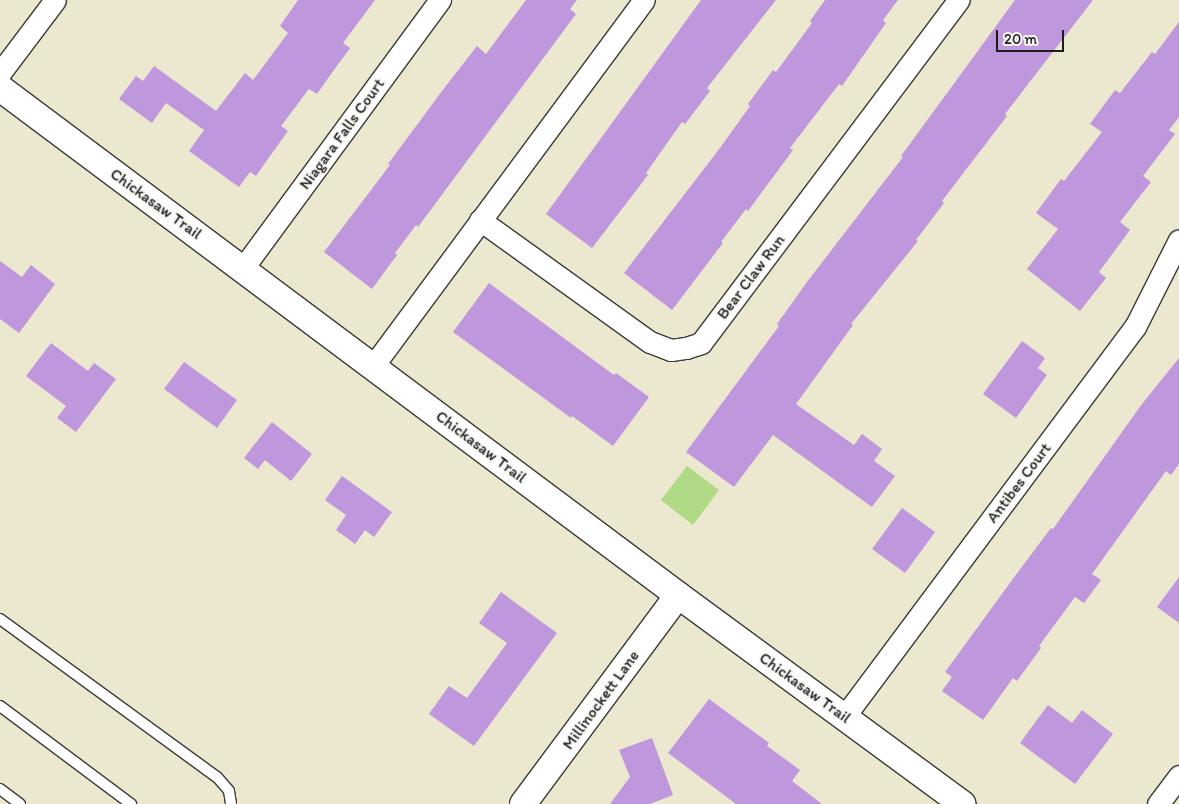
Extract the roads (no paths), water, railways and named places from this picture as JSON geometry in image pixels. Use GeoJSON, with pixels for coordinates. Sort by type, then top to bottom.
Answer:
{"type":"FeatureCollection","features":[{"type":"Feature","properties":{"kind":"street"},"geometry":{"type":"LineString","coordinates":[[0,73],[55,0]]}},
{"type":"Feature","properties":{"kind":"street","name":"Niagara Falls Court"},"geometry":{"type":"LineString","coordinates":[[243,268],[440,0]]}},
{"type":"Feature","properties":{"kind":"street"},"geometry":{"type":"LineString","coordinates":[[373,366],[644,0]]}},
{"type":"Feature","properties":{"kind":"street","name":"Bear Claw Run"},"geometry":{"type":"LineString","coordinates":[[480,220],[650,342],[671,350],[701,343],[960,0]]}},
{"type":"Feature","properties":{"kind":"street","name":"Chickasaw Trail"},"geometry":{"type":"LineString","coordinates":[[0,88],[678,595],[962,804]]}},
{"type":"Feature","properties":{"kind":"street","name":"Antibes Court"},"geometry":{"type":"LineString","coordinates":[[844,717],[1135,327],[1179,240]]}},
{"type":"Feature","properties":{"kind":"street","name":"Millinockett Lane"},"geometry":{"type":"LineString","coordinates":[[523,804],[678,595]]}},
{"type":"Feature","properties":{"kind":"street"},"geometry":{"type":"LineString","coordinates":[[1158,804],[1179,776]]}},
{"type":"Feature","properties":{"kind":"lane"},"geometry":{"type":"LineString","coordinates":[[0,619],[218,776],[229,791],[231,804]]}},
{"type":"Feature","properties":{"kind":"lane"},"geometry":{"type":"LineString","coordinates":[[0,706],[131,804]]}},
{"type":"Feature","properties":{"kind":"lane"},"geometry":{"type":"LineString","coordinates":[[0,789],[20,804]]}}]}
